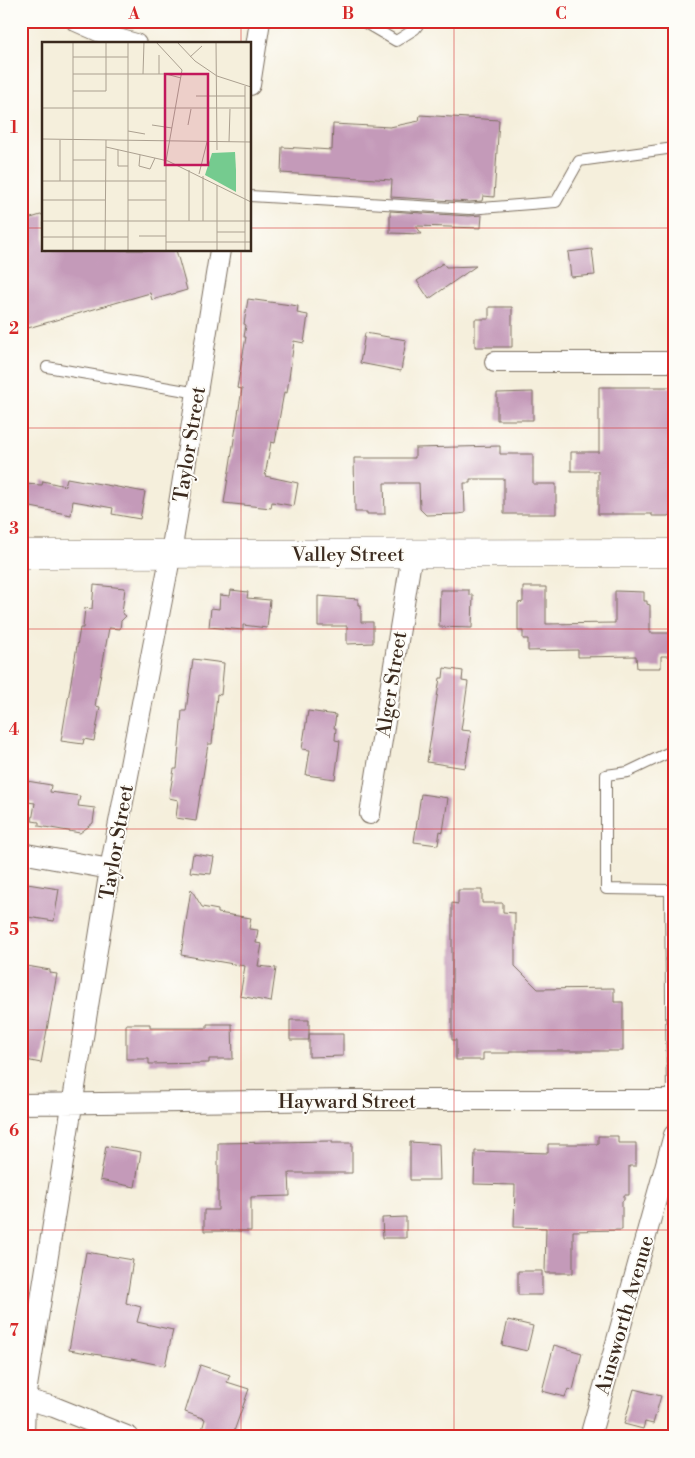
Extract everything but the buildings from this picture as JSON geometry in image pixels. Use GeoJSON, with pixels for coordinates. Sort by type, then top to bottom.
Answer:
{"type":"FeatureCollection","features":[{"type":"Feature","properties":{"kind":"main road","name":"Valley Street"},"geometry":{"type":"LineString","coordinates":[[21,554],[674,553]]}},
{"type":"Feature","properties":{"kind":"street"},"geometry":{"type":"LineString","coordinates":[[76,21],[114,38],[129,42]]}},
{"type":"Feature","properties":{"kind":"street"},"geometry":{"type":"LineString","coordinates":[[251,72],[260,21]]}},
{"type":"Feature","properties":{"kind":"street","name":"Taylor Street"},"geometry":{"type":"LineString","coordinates":[[24,1437],[23,1399],[71,1104],[110,868],[171,553],[220,251]]}},
{"type":"Feature","properties":{"kind":"street"},"geometry":{"type":"LineString","coordinates":[[495,362],[674,362]]}},
{"type":"Feature","properties":{"kind":"street","name":"Alger Street"},"geometry":{"type":"LineString","coordinates":[[370,814],[412,554]]}},
{"type":"Feature","properties":{"kind":"street"},"geometry":{"type":"LineString","coordinates":[[21,854],[110,868]]}},
{"type":"Feature","properties":{"kind":"street","name":"Hayward Street"},"geometry":{"type":"LineString","coordinates":[[21,1104],[350,1100],[673,1100]]}},
{"type":"Feature","properties":{"kind":"street","name":"Ainsworth Avenue"},"geometry":{"type":"LineString","coordinates":[[590,1437],[674,1135]]}},
{"type":"Feature","properties":{"kind":"street"},"geometry":{"type":"LineString","coordinates":[[23,1399],[54,1407],[129,1437]]}},
{"type":"Feature","properties":{"kind":"lane"},"geometry":{"type":"LineString","coordinates":[[367,21],[367,24],[396,41],[415,29],[421,21]]}},
{"type":"Feature","properties":{"kind":"lane"},"geometry":{"type":"LineString","coordinates":[[251,196],[469,209],[556,202],[579,161],[674,148]]}},
{"type":"Feature","properties":{"kind":"lane"},"geometry":{"type":"LineString","coordinates":[[47,368],[198,393]]}},
{"type":"Feature","properties":{"kind":"lane"},"geometry":{"type":"LineString","coordinates":[[673,1100],[670,890],[606,889],[606,775],[628,772],[674,750]]}}]}
